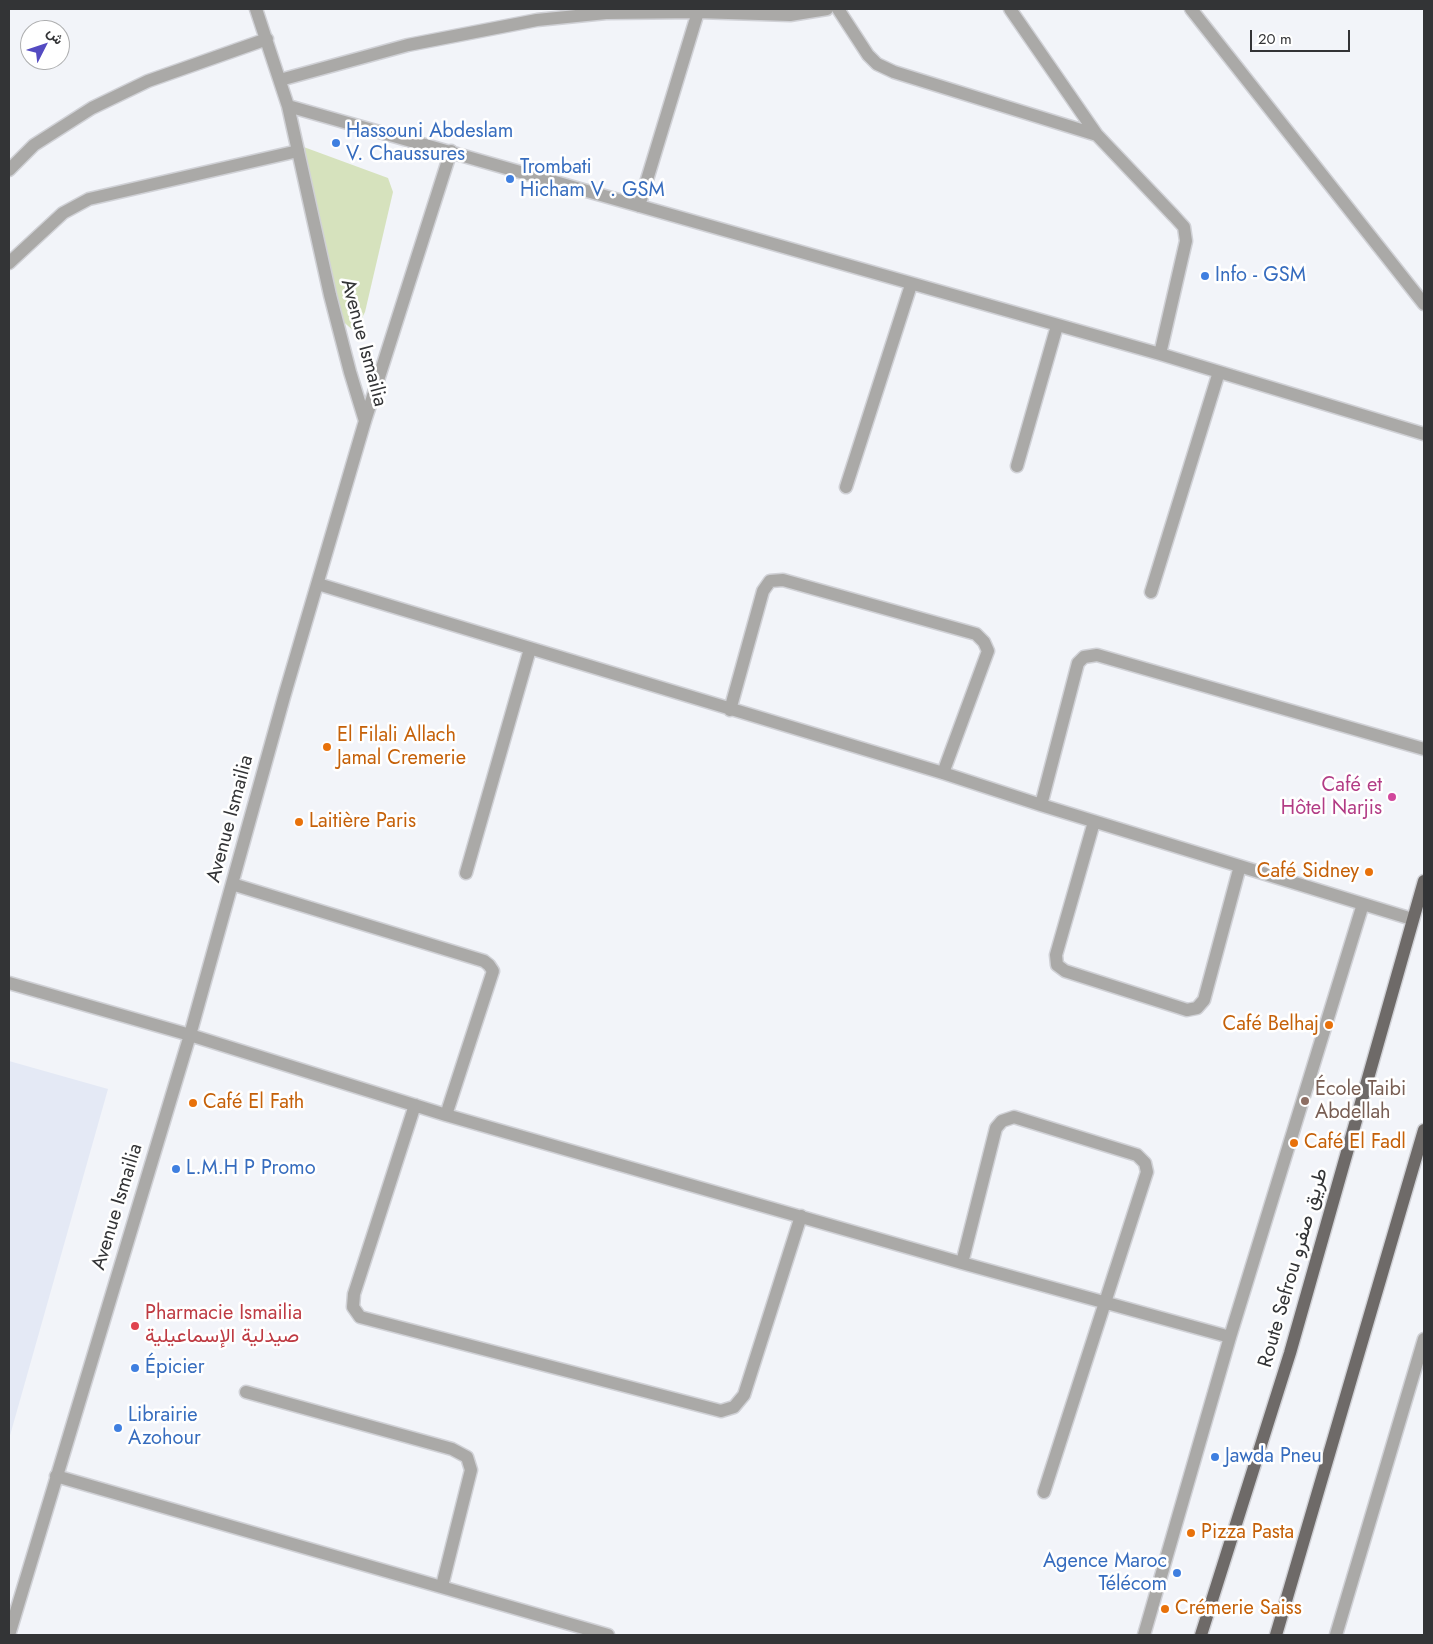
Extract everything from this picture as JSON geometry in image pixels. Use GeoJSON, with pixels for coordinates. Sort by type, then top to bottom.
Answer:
{"type":"FeatureCollection","features":[{"type":"Feature","properties":{"kind":"main road","name":"Route Sefrou طريق صفرو"},"geometry":{"type":"LineString","coordinates":[[1201,1635],[1290,1353],[1424,881]]}},
{"type":"Feature","properties":{"kind":"main road"},"geometry":{"type":"LineString","coordinates":[[1276,1635],[1424,1130]]}},
{"type":"Feature","properties":{"kind":"street","name":"Avenue Ismailia"},"geometry":{"type":"LineString","coordinates":[[9,1635],[190,1035],[284,697],[365,421],[332,305],[288,106],[256,9]]}},
{"type":"Feature","properties":{"kind":"street"},"geometry":{"type":"LineString","coordinates":[[280,80],[408,45],[537,20],[605,11],[698,12],[790,16],[828,9]]}},
{"type":"Feature","properties":{"kind":"street"},"geometry":{"type":"LineString","coordinates":[[838,9],[868,55],[877,64],[894,72],[1097,135]]}},
{"type":"Feature","properties":{"kind":"street"},"geometry":{"type":"LineString","coordinates":[[1010,9],[1097,135],[1184,227],[1186,241],[1160,354]]}},
{"type":"Feature","properties":{"kind":"street"},"geometry":{"type":"LineString","coordinates":[[1191,9],[1424,304]]}},
{"type":"Feature","properties":{"kind":"street"},"geometry":{"type":"LineString","coordinates":[[639,206],[698,12]]}},
{"type":"Feature","properties":{"kind":"street"},"geometry":{"type":"LineString","coordinates":[[9,170],[34,145],[92,108],[148,81],[267,39]]}},
{"type":"Feature","properties":{"kind":"street"},"geometry":{"type":"LineString","coordinates":[[288,106],[451,151],[911,285],[1160,354],[1424,434]]}},
{"type":"Feature","properties":{"kind":"street"},"geometry":{"type":"LineString","coordinates":[[9,263],[63,213],[90,199],[298,151]]}},
{"type":"Feature","properties":{"kind":"street"},"geometry":{"type":"LineString","coordinates":[[365,421],[451,151]]}},
{"type":"Feature","properties":{"kind":"street"},"geometry":{"type":"LineString","coordinates":[[846,487],[911,285]]}},
{"type":"Feature","properties":{"kind":"street"},"geometry":{"type":"LineString","coordinates":[[1018,466],[1057,326]]}},
{"type":"Feature","properties":{"kind":"street"},"geometry":{"type":"LineString","coordinates":[[1151,592],[1218,372]]}},
{"type":"Feature","properties":{"kind":"street"},"geometry":{"type":"LineString","coordinates":[[730,710],[763,591],[770,581],[783,580],[976,634],[984,642],[988,651],[943,773]]}},
{"type":"Feature","properties":{"kind":"street"},"geometry":{"type":"LineString","coordinates":[[318,584],[530,650],[943,773],[1042,806],[1412,919]]}},
{"type":"Feature","properties":{"kind":"street"},"geometry":{"type":"LineString","coordinates":[[466,873],[530,650]]}},
{"type":"Feature","properties":{"kind":"street"},"geometry":{"type":"LineString","coordinates":[[1042,806],[1078,663],[1084,657],[1097,656],[1424,750]]}},
{"type":"Feature","properties":{"kind":"street"},"geometry":{"type":"LineString","coordinates":[[1094,822],[1056,955],[1057,965],[1065,971],[1187,1010],[1197,1008],[1204,1000],[1240,866]]}},
{"type":"Feature","properties":{"kind":"street"},"geometry":{"type":"LineString","coordinates":[[232,884],[484,961],[489,965],[493,970],[446,1115]]}},
{"type":"Feature","properties":{"kind":"street"},"geometry":{"type":"LineString","coordinates":[[1144,1635],[1230,1337],[1363,904]]}},
{"type":"Feature","properties":{"kind":"street"},"geometry":{"type":"LineString","coordinates":[[9,983],[190,1035],[446,1115],[1106,1304],[1230,1337]]}},
{"type":"Feature","properties":{"kind":"street"},"geometry":{"type":"LineString","coordinates":[[415,1105],[354,1294],[353,1307],[360,1316],[721,1411],[734,1407],[744,1395],[801,1216]]}},
{"type":"Feature","properties":{"kind":"street"},"geometry":{"type":"LineString","coordinates":[[962,1263],[996,1128],[1002,1120],[1014,1118],[1137,1155],[1145,1163],[1147,1172],[1044,1492]]}},
{"type":"Feature","properties":{"kind":"street"},"geometry":{"type":"LineString","coordinates":[[1336,1635],[1424,1339]]}},
{"type":"Feature","properties":{"kind":"street"},"geometry":{"type":"LineString","coordinates":[[246,1392],[452,1449],[467,1458],[471,1470],[442,1586]]}},
{"type":"Feature","properties":{"kind":"street"},"geometry":{"type":"LineString","coordinates":[[56,1476],[608,1635]]}},
{"type":"Feature","properties":{"kind":"shaded area"},"geometry":{"type":"Polygon","coordinates":[[[9,1061],[108,1089],[9,1439],[9,1061]]]}},
{"type":"Feature","properties":{"kind":"green space"},"geometry":{"type":"Polygon","coordinates":[[[301,146],[388,178],[393,192],[365,312],[355,332],[339,318],[301,146]]]}},
{"type":"Feature","properties":{"kind":"place","name":"Hassouni Abdeslam V. Chaussures"},"geometry":{"type":"Point","coordinates":[336,143]}},
{"type":"Feature","properties":{"kind":"place","name":"Trombati Hicham V . GSM"},"geometry":{"type":"Point","coordinates":[510,179]}},
{"type":"Feature","properties":{"kind":"place","name":"Info - GSM"},"geometry":{"type":"Point","coordinates":[1205,276]}},
{"type":"Feature","properties":{"kind":"place","name":"El Filali Allach Jamal Cremerie"},"geometry":{"type":"Point","coordinates":[327,747]}},
{"type":"Feature","properties":{"kind":"place","name":"Café et Hôtel Narjis"},"geometry":{"type":"Point","coordinates":[1392,797]}},
{"type":"Feature","properties":{"kind":"place","name":"Laitière Paris"},"geometry":{"type":"Point","coordinates":[299,822]}},
{"type":"Feature","properties":{"kind":"place","name":"Café Sidney"},"geometry":{"type":"Point","coordinates":[1369,872]}},
{"type":"Feature","properties":{"kind":"place","name":"Café Belhaj"},"geometry":{"type":"Point","coordinates":[1329,1025]}},
{"type":"Feature","properties":{"kind":"place","name":"École Taibi Abdellah"},"geometry":{"type":"Point","coordinates":[1305,1101]}},
{"type":"Feature","properties":{"kind":"place","name":"Café El Fath"},"geometry":{"type":"Point","coordinates":[193,1103]}},
{"type":"Feature","properties":{"kind":"place","name":"Café El Fadl"},"geometry":{"type":"Point","coordinates":[1294,1143]}},
{"type":"Feature","properties":{"kind":"place","name":"L.M.H P Promo"},"geometry":{"type":"Point","coordinates":[176,1169]}},
{"type":"Feature","properties":{"kind":"place","name":"Pharmacie Ismailia صيدلية الإسماعيلية"},"geometry":{"type":"Point","coordinates":[135,1326]}},
{"type":"Feature","properties":{"kind":"place","name":"Épicier"},"geometry":{"type":"Point","coordinates":[135,1368]}},
{"type":"Feature","properties":{"kind":"place","name":"Librairie Azohour"},"geometry":{"type":"Point","coordinates":[118,1428]}},
{"type":"Feature","properties":{"kind":"place","name":"Jawda Pneu"},"geometry":{"type":"Point","coordinates":[1215,1457]}},
{"type":"Feature","properties":{"kind":"place","name":"Pizza Pasta"},"geometry":{"type":"Point","coordinates":[1191,1533]}},
{"type":"Feature","properties":{"kind":"place","name":"Agence Maroc Télécom"},"geometry":{"type":"Point","coordinates":[1177,1573]}},
{"type":"Feature","properties":{"kind":"place","name":"Crémerie Saiss"},"geometry":{"type":"Point","coordinates":[1165,1609]}}]}
